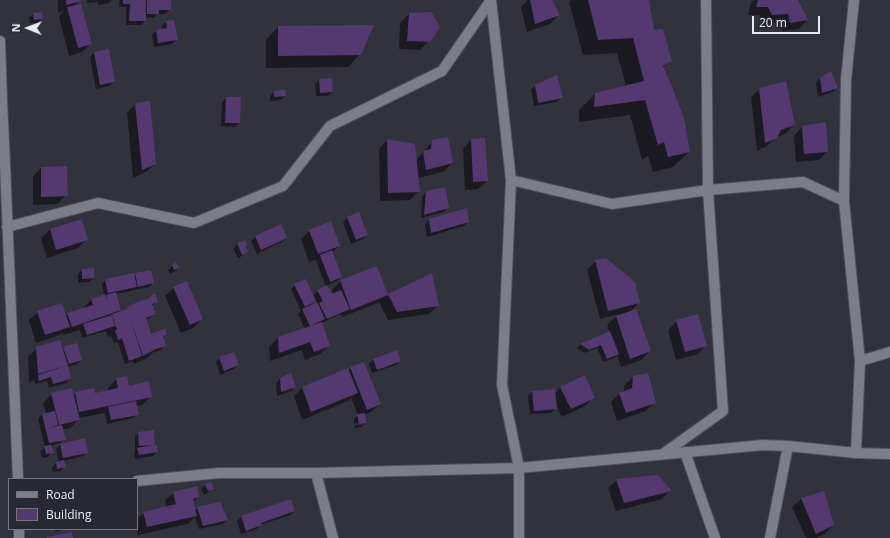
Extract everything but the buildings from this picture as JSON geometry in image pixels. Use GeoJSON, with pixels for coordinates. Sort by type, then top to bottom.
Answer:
{"type":"FeatureCollection","features":[{"type":"Feature","properties":{"kind":"street"},"geometry":{"type":"LineString","coordinates":[[491,0],[511,180],[502,385],[519,468],[519,538]]}},
{"type":"Feature","properties":{"kind":"street"},"geometry":{"type":"LineString","coordinates":[[7,227],[98,203],[194,223],[283,186],[330,126],[442,71],[491,0]]}},
{"type":"Feature","properties":{"kind":"street"},"geometry":{"type":"LineString","coordinates":[[661,455],[723,411],[708,190],[706,0]]}},
{"type":"Feature","properties":{"kind":"street"},"geometry":{"type":"LineString","coordinates":[[854,0],[846,80],[844,201],[860,361],[856,453]]}},
{"type":"Feature","properties":{"kind":"street"},"geometry":{"type":"LineString","coordinates":[[0,41],[18,478]]}},
{"type":"Feature","properties":{"kind":"street"},"geometry":{"type":"LineString","coordinates":[[511,180],[612,204],[708,190],[803,182],[844,201]]}},
{"type":"Feature","properties":{"kind":"street"},"geometry":{"type":"LineString","coordinates":[[860,361],[890,352]]}},
{"type":"Feature","properties":{"kind":"street"},"geometry":{"type":"LineString","coordinates":[[138,481],[219,473],[519,468],[763,445],[856,453],[890,454]]}},
{"type":"Feature","properties":{"kind":"street"},"geometry":{"type":"LineString","coordinates":[[770,538],[788,446]]}},
{"type":"Feature","properties":{"kind":"street"},"geometry":{"type":"LineString","coordinates":[[685,452],[715,538]]}},
{"type":"Feature","properties":{"kind":"street"},"geometry":{"type":"LineString","coordinates":[[316,472],[333,538]]}}]}
